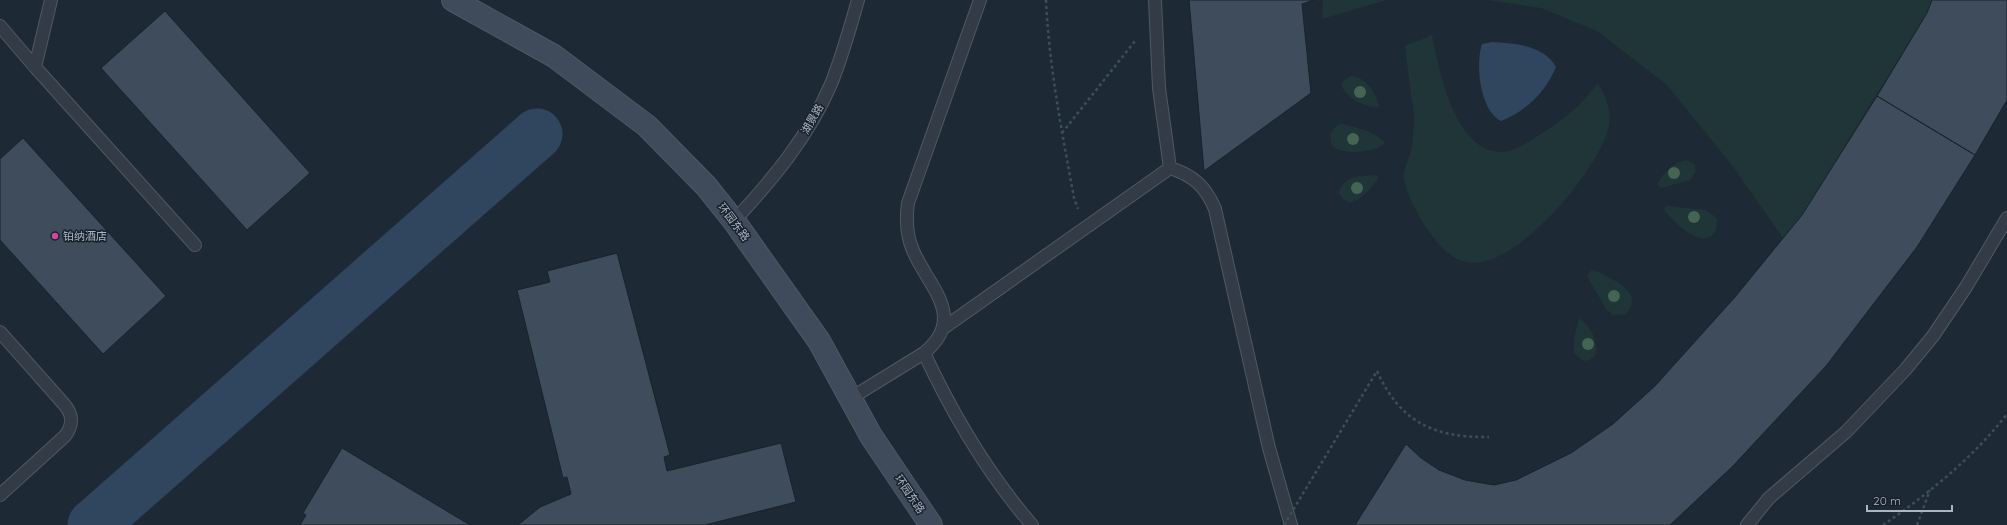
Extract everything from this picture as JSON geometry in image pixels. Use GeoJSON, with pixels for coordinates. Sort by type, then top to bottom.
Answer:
{"type":"FeatureCollection","features":[{"type":"Feature","properties":{"kind":"street","name":"环园东路"},"geometry":{"type":"LineString","coordinates":[[453,0],[554,56],[647,126],[706,186],[734,221],[819,341],[871,436],[931,525]]}},
{"type":"Feature","properties":{"kind":"lane"},"geometry":{"type":"LineString","coordinates":[[35,68],[50,0]]}},
{"type":"Feature","properties":{"kind":"lane","name":"湖景路"},"geometry":{"type":"LineString","coordinates":[[734,221],[769,182],[804,135],[830,85],[847,41],[858,0]]}},
{"type":"Feature","properties":{"kind":"lane"},"geometry":{"type":"LineString","coordinates":[[850,398],[924,353],[932,346],[942,328],[944,307],[940,297],[912,249],[908,233],[907,210],[912,189],[980,0]]}},
{"type":"Feature","properties":{"kind":"lane"},"geometry":{"type":"LineString","coordinates":[[1155,0],[1159,88],[1170,168]]}},
{"type":"Feature","properties":{"kind":"lane"},"geometry":{"type":"LineString","coordinates":[[0,26],[35,68],[195,245]]}},
{"type":"Feature","properties":{"kind":"lane"},"geometry":{"type":"LineString","coordinates":[[942,328],[1170,168]]}},
{"type":"Feature","properties":{"kind":"lane"},"geometry":{"type":"LineString","coordinates":[[1170,168],[1182,172],[1203,187],[1210,197],[1215,209],[1269,448],[1291,525]]}},
{"type":"Feature","properties":{"kind":"lane"},"geometry":{"type":"LineString","coordinates":[[1746,525],[1769,498],[1846,432],[1906,370],[1941,324],[1966,287],[2007,218]]}},
{"type":"Feature","properties":{"kind":"lane"},"geometry":{"type":"LineString","coordinates":[[0,332],[69,409],[71,424],[65,436],[0,495]]}},
{"type":"Feature","properties":{"kind":"lane"},"geometry":{"type":"LineString","coordinates":[[924,353],[943,393],[965,432],[989,470],[1032,525]]}},
{"type":"Feature","properties":{"kind":"path"},"geometry":{"type":"LineString","coordinates":[[1046,0],[1048,38],[1062,133],[1074,198],[1085,228]]}},
{"type":"Feature","properties":{"kind":"path"},"geometry":{"type":"LineString","coordinates":[[1062,133],[1155,17]]}},
{"type":"Feature","properties":{"kind":"path"},"geometry":{"type":"LineString","coordinates":[[1284,525],[1377,370],[1385,389],[1415,421],[1435,432],[1464,438],[1488,437]]}},
{"type":"Feature","properties":{"kind":"path"},"geometry":{"type":"LineString","coordinates":[[1883,525],[1930,490],[1977,448],[2007,414]]}},
{"type":"Feature","properties":{"kind":"path"},"geometry":{"type":"LineString","coordinates":[[1917,525],[1930,490]]}},
{"type":"Feature","properties":{"kind":"green space"},"geometry":{"type":"Polygon","coordinates":[[[1323,0],[1387,0],[1322,19],[1323,0]]]}},
{"type":"Feature","properties":{"kind":"green space"},"geometry":{"type":"Polygon","coordinates":[[[1488,0],[1932,0],[1927,13],[1802,215],[1783,238],[1731,164],[1667,85],[1597,31],[1541,8],[1488,0]]]}},
{"type":"Feature","properties":{"kind":"green space"},"geometry":{"type":"Polygon","coordinates":[[[1432,35],[1439,68],[1452,107],[1461,125],[1473,139],[1486,149],[1503,152],[1513,150],[1526,143],[1556,124],[1571,112],[1585,99],[1598,83],[1604,93],[1609,109],[1609,126],[1602,145],[1590,167],[1572,191],[1552,214],[1530,235],[1507,251],[1486,261],[1466,262],[1449,254],[1439,244],[1420,218],[1409,197],[1405,183],[1404,171],[1412,148],[1414,112],[1405,46],[1432,35]]]}},
{"type":"Feature","properties":{"kind":"green space"},"geometry":{"type":"Polygon","coordinates":[[[1351,76],[1361,79],[1370,87],[1379,107],[1362,104],[1347,94],[1341,85],[1344,80],[1351,76]]]}},
{"type":"Feature","properties":{"kind":"green space"},"geometry":{"type":"Polygon","coordinates":[[[1340,124],[1371,133],[1385,143],[1367,151],[1342,151],[1332,145],[1331,139],[1332,130],[1340,124]]]}},
{"type":"Feature","properties":{"kind":"green space"},"geometry":{"type":"Polygon","coordinates":[[[1686,160],[1694,164],[1696,171],[1690,180],[1661,188],[1657,185],[1662,176],[1669,169],[1677,163],[1686,160]]]}},
{"type":"Feature","properties":{"kind":"green space"},"geometry":{"type":"Polygon","coordinates":[[[1372,175],[1378,176],[1378,178],[1359,199],[1350,203],[1344,200],[1339,194],[1340,188],[1346,181],[1355,177],[1372,175]]]}},
{"type":"Feature","properties":{"kind":"green space"},"geometry":{"type":"Polygon","coordinates":[[[1666,206],[1706,210],[1717,218],[1716,228],[1711,236],[1705,238],[1699,238],[1692,235],[1664,210],[1666,206]]]}},
{"type":"Feature","properties":{"kind":"green space"},"geometry":{"type":"Polygon","coordinates":[[[1594,270],[1617,282],[1629,292],[1632,299],[1631,306],[1626,314],[1613,315],[1606,309],[1587,276],[1590,271],[1594,270]]]}},
{"type":"Feature","properties":{"kind":"green space"},"geometry":{"type":"Polygon","coordinates":[[[1579,318],[1587,325],[1595,340],[1595,356],[1587,361],[1582,360],[1574,353],[1574,338],[1579,318]]]}},
{"type":"Feature","properties":{"kind":"water"},"geometry":{"type":"Polygon","coordinates":[[[1492,42],[1510,43],[1536,50],[1544,54],[1556,67],[1546,85],[1534,100],[1519,112],[1501,121],[1494,116],[1488,108],[1484,98],[1479,75],[1482,44],[1492,42]]]}},
{"type":"Feature","properties":{"kind":"building"},"geometry":{"type":"Polygon","coordinates":[[[1189,0],[1314,0],[1302,4],[1311,93],[1204,171],[1189,0]]]}},
{"type":"Feature","properties":{"kind":"building"},"geometry":{"type":"Polygon","coordinates":[[[1932,0],[2007,0],[2007,100],[1975,155],[1877,96],[1927,13],[1932,0]]]}},
{"type":"Feature","properties":{"kind":"building"},"geometry":{"type":"Polygon","coordinates":[[[165,11],[310,173],[247,230],[101,68],[165,11]]]}},
{"type":"Feature","properties":{"kind":"building"},"geometry":{"type":"Polygon","coordinates":[[[1877,96],[1975,155],[1917,247],[1826,366],[1732,467],[1670,525],[1355,525],[1406,444],[1421,458],[1439,470],[1465,480],[1494,485],[1516,480],[1571,453],[1613,424],[1655,386],[1735,297],[1802,215],[1877,96]]]}},
{"type":"Feature","properties":{"kind":"building"},"geometry":{"type":"Polygon","coordinates":[[[23,138],[166,296],[103,354],[0,240],[0,159],[23,138]]]}},
{"type":"Feature","properties":{"kind":"building"},"geometry":{"type":"Polygon","coordinates":[[[617,253],[670,455],[664,457],[667,471],[781,443],[796,502],[705,525],[518,525],[540,507],[571,494],[567,477],[563,478],[517,290],[550,282],[547,271],[617,253]]]}},
{"type":"Feature","properties":{"kind":"building"},"geometry":{"type":"Polygon","coordinates":[[[342,448],[470,525],[300,525],[306,515],[303,513],[342,448]]]}},
{"type":"Feature","properties":{"kind":"waterway"},"geometry":{"type":"LineString","coordinates":[[93,525],[537,134]]}},
{"type":"Feature","properties":{"kind":"place","name":"铂纳酒店"},"geometry":{"type":"Point","coordinates":[55,236]}}]}
